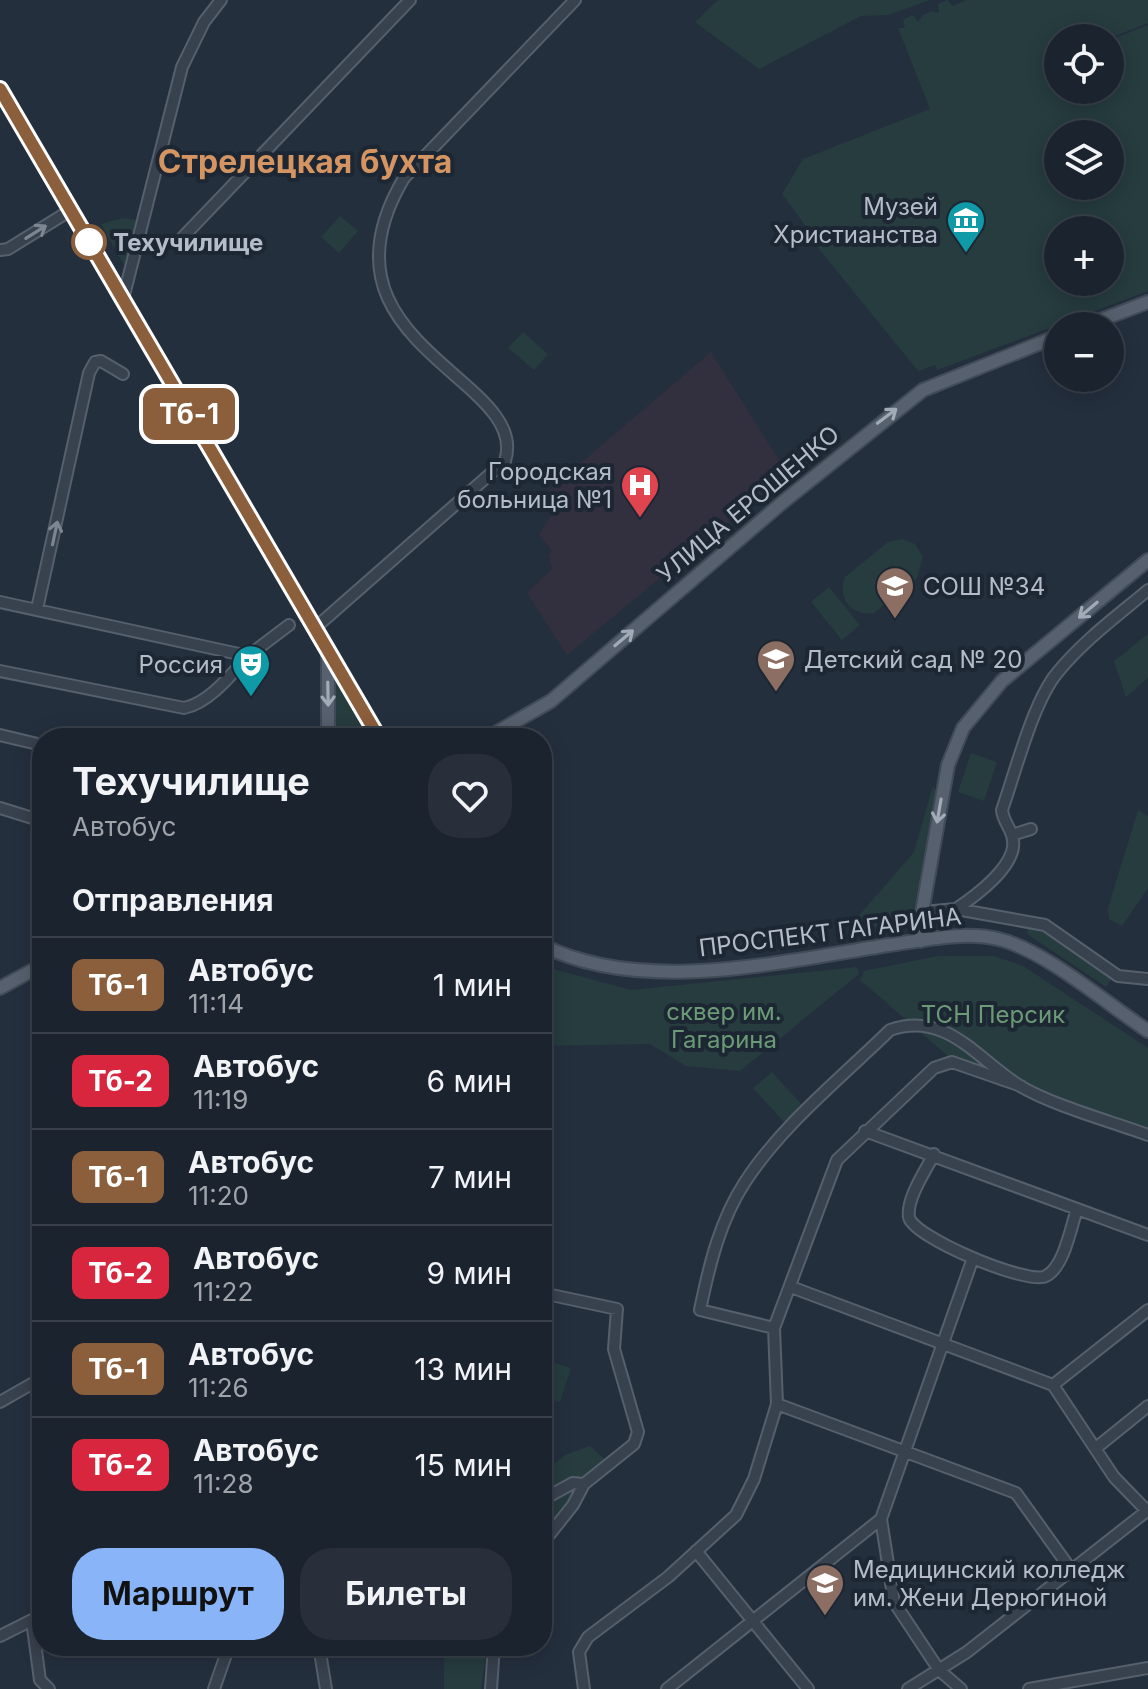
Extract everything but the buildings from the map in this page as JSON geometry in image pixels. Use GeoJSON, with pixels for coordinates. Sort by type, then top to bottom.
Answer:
{"type":"FeatureCollection","features":[{"type":"Feature","properties":{"kind":"main road"},"geometry":{"type":"LineString","coordinates":[[0,89],[373,728]]}},
{"type":"Feature","properties":{"kind":"main road"},"geometry":{"type":"LineString","coordinates":[[1122,312],[1148,302]]}},
{"type":"Feature","properties":{"kind":"main road","name":"УЛИЦА ЕРОШЕНКО"},"geometry":{"type":"LineString","coordinates":[[503,728],[565,689],[852,444],[923,390],[1044,342]]}},
{"type":"Feature","properties":{"kind":"main road"},"geometry":{"type":"LineString","coordinates":[[921,941],[922,912],[948,765],[963,728],[1002,681],[1148,560]]}},
{"type":"Feature","properties":{"kind":"main road"},"geometry":{"type":"LineString","coordinates":[[328,650],[328,728]]}},
{"type":"Feature","properties":{"kind":"main road","name":"ПРОСПЕКТ ГАГАРИНА"},"geometry":{"type":"LineString","coordinates":[[552,948],[610,967],[672,971],[980,936],[1029,950],[1148,1031]]}},
{"type":"Feature","properties":{"kind":"main road"},"geometry":{"type":"LineString","coordinates":[[0,988],[32,970]]}},
{"type":"Feature","properties":{"kind":"street"},"geometry":{"type":"LineString","coordinates":[[123,299],[182,67],[204,22],[221,0]]}},
{"type":"Feature","properties":{"kind":"street"},"geometry":{"type":"LineString","coordinates":[[183,237],[410,0]]}},
{"type":"Feature","properties":{"kind":"street"},"geometry":{"type":"LineString","coordinates":[[315,628],[505,461],[508,437],[499,418],[412,337],[390,301],[379,268],[382,243],[394,197],[404,178],[575,0]]}},
{"type":"Feature","properties":{"kind":"street"},"geometry":{"type":"LineString","coordinates":[[0,250],[8,249],[71,210]]}},
{"type":"Feature","properties":{"kind":"street"},"geometry":{"type":"LineString","coordinates":[[37,609],[89,373],[95,362],[101,361],[123,374]]}},
{"type":"Feature","properties":{"kind":"street"},"geometry":{"type":"LineString","coordinates":[[956,909],[988,887],[1012,852],[1012,835],[1002,810],[1034,720],[1056,674],[1094,634],[1148,590]]}},
{"type":"Feature","properties":{"kind":"street"},"geometry":{"type":"LineString","coordinates":[[0,602],[248,656]]}},
{"type":"Feature","properties":{"kind":"street"},"geometry":{"type":"LineString","coordinates":[[0,671],[184,708],[192,706],[227,680],[248,656],[289,625]]}},
{"type":"Feature","properties":{"kind":"street"},"geometry":{"type":"LineString","coordinates":[[0,735],[32,743]]}},
{"type":"Feature","properties":{"kind":"street"},"geometry":{"type":"LineString","coordinates":[[0,808],[32,818]]}},
{"type":"Feature","properties":{"kind":"street"},"geometry":{"type":"LineString","coordinates":[[1012,835],[1031,829]]}},
{"type":"Feature","properties":{"kind":"street"},"geometry":{"type":"LineString","coordinates":[[922,912],[956,909],[1045,925],[1118,976],[1148,979]]}},
{"type":"Feature","properties":{"kind":"street"},"geometry":{"type":"LineString","coordinates":[[774,1328],[700,1310],[713,1251],[744,1182],[796,1121],[890,1030],[906,1025],[948,1031],[1021,1086]]}},
{"type":"Feature","properties":{"kind":"street"},"geometry":{"type":"LineString","coordinates":[[584,1689],[579,1652],[588,1637],[736,1515],[754,1479],[777,1404],[774,1328],[837,1160],[865,1131],[934,1068],[952,1062],[1148,1135]]}},
{"type":"Feature","properties":{"kind":"street"},"geometry":{"type":"LineString","coordinates":[[865,1131],[1148,1235]]}},
{"type":"Feature","properties":{"kind":"street"},"geometry":{"type":"LineString","coordinates":[[934,1154],[909,1208],[910,1222],[920,1233],[973,1258],[1033,1279],[1047,1276],[1056,1266],[1077,1209]]}},
{"type":"Feature","properties":{"kind":"street"},"geometry":{"type":"LineString","coordinates":[[961,1689],[939,1670],[894,1602],[881,1519],[973,1258]]}},
{"type":"Feature","properties":{"kind":"street"},"geometry":{"type":"LineString","coordinates":[[791,1287],[1053,1385],[1114,1477],[1148,1511],[939,1670],[908,1689]]}},
{"type":"Feature","properties":{"kind":"street"},"geometry":{"type":"LineString","coordinates":[[552,1295],[617,1309],[614,1349],[637,1437],[634,1444],[584,1484],[573,1505],[552,1531]]}},
{"type":"Feature","properties":{"kind":"street"},"geometry":{"type":"LineString","coordinates":[[1053,1385],[1148,1310]]}},
{"type":"Feature","properties":{"kind":"street"},"geometry":{"type":"LineString","coordinates":[[0,1402],[32,1384]]}},
{"type":"Feature","properties":{"kind":"street"},"geometry":{"type":"LineString","coordinates":[[777,1404],[1016,1493],[1072,1571]]}},
{"type":"Feature","properties":{"kind":"street"},"geometry":{"type":"LineString","coordinates":[[1096,1448],[1148,1406]]}},
{"type":"Feature","properties":{"kind":"street"},"geometry":{"type":"LineString","coordinates":[[552,1495],[573,1483],[584,1484]]}},
{"type":"Feature","properties":{"kind":"street"},"geometry":{"type":"LineString","coordinates":[[667,1689],[881,1519]]}},
{"type":"Feature","properties":{"kind":"street"},"geometry":{"type":"LineString","coordinates":[[696,1551],[808,1689]]}},
{"type":"Feature","properties":{"kind":"street"},"geometry":{"type":"LineString","coordinates":[[0,1636],[32,1620]]}},
{"type":"Feature","properties":{"kind":"street"},"geometry":{"type":"LineString","coordinates":[[39,1656],[40,1680],[49,1689]]}},
{"type":"Feature","properties":{"kind":"street"},"geometry":{"type":"LineString","coordinates":[[214,1689],[226,1656]]}},
{"type":"Feature","properties":{"kind":"street"},"geometry":{"type":"LineString","coordinates":[[321,1656],[326,1689]]}},
{"type":"Feature","properties":{"kind":"street"},"geometry":{"type":"LineString","coordinates":[[491,1689],[493,1656]]}},
{"type":"Feature","properties":{"kind":"street"},"geometry":{"type":"LineString","coordinates":[[1029,1689],[1148,1668]]}},
{"type":"Feature","properties":{"kind":"shaded area","name":"Городская больница №1"},"geometry":{"type":"Polygon","coordinates":[[[711,352],[787,473],[567,655],[527,593],[552,569],[549,555],[552,551],[539,535],[558,503],[548,491],[711,352]]]}},
{"type":"Feature","properties":{"kind":"green space"},"geometry":{"type":"Polygon","coordinates":[[[718,0],[930,0],[888,15],[861,16],[759,69],[695,22],[718,0]]]}},
{"type":"Feature","properties":{"kind":"green space"},"geometry":{"type":"Polygon","coordinates":[[[947,0],[953,6],[966,0],[1148,0],[1148,23],[1124,32],[1124,24],[1044,24],[1044,104],[1124,104],[1124,34],[1148,25],[1148,291],[1092,312],[1044,312],[1044,330],[937,370],[935,365],[918,371],[815,244],[813,236],[782,194],[803,159],[930,109],[898,28],[905,28],[903,20],[913,15],[918,22],[923,15],[932,11],[939,13],[938,4],[947,0]]]}},
{"type":"Feature","properties":{"kind":"green space"},"geometry":{"type":"Polygon","coordinates":[[[340,216],[358,231],[339,253],[321,237],[340,216]]]}},
{"type":"Feature","properties":{"kind":"green space"},"geometry":{"type":"Polygon","coordinates":[[[123,218],[136,220],[125,267],[101,224],[123,218]]]}},
{"type":"Feature","properties":{"kind":"green space"},"geometry":{"type":"Polygon","coordinates":[[[523,332],[548,354],[534,370],[508,348],[523,332]]]}},
{"type":"Feature","properties":{"kind":"green space"},"geometry":{"type":"Polygon","coordinates":[[[902,539],[915,544],[923,557],[917,578],[874,613],[859,612],[845,598],[845,577],[888,542],[902,539]]]}},
{"type":"Feature","properties":{"kind":"green space"},"geometry":{"type":"Polygon","coordinates":[[[829,587],[860,625],[842,640],[811,602],[829,587]]]}},
{"type":"Feature","properties":{"kind":"green space"},"geometry":{"type":"Polygon","coordinates":[[[1148,634],[1148,678],[1126,697],[1114,661],[1148,634]]]}},
{"type":"Feature","properties":{"kind":"green space"},"geometry":{"type":"Polygon","coordinates":[[[335,677],[365,728],[335,728],[335,677]]]}},
{"type":"Feature","properties":{"kind":"green space"},"geometry":{"type":"Polygon","coordinates":[[[971,753],[997,762],[984,801],[958,792],[971,753]]]}},
{"type":"Feature","properties":{"kind":"green space"},"geometry":{"type":"Polygon","coordinates":[[[933,786],[936,791],[911,926],[864,927],[857,918],[914,852],[933,786]]]}},
{"type":"Feature","properties":{"kind":"green space"},"geometry":{"type":"Polygon","coordinates":[[[1138,810],[1148,816],[1148,888],[1122,926],[1109,919],[1108,908],[1138,810]]]}},
{"type":"Feature","properties":{"kind":"green space"},"geometry":{"type":"Polygon","coordinates":[[[1028,927],[1047,932],[1113,977],[1106,987],[1027,934],[1028,927]]]}},
{"type":"Feature","properties":{"kind":"green space","name":"ТСН Персик"},"geometry":{"type":"Polygon","coordinates":[[[938,956],[994,956],[1023,966],[1148,1048],[1148,1130],[948,1056],[860,980],[864,971],[938,956]]]}},
{"type":"Feature","properties":{"kind":"green space","name":"сквер им. Гагарина"},"geometry":{"type":"Polygon","coordinates":[[[857,967],[859,974],[740,1071],[686,1066],[650,1044],[552,1046],[552,969],[631,990],[857,967]]]}},
{"type":"Feature","properties":{"kind":"green space"},"geometry":{"type":"Polygon","coordinates":[[[772,1072],[802,1105],[784,1122],[753,1088],[772,1072]]]}},
{"type":"Feature","properties":{"kind":"green space"},"geometry":{"type":"Polygon","coordinates":[[[552,1362],[571,1368],[560,1402],[552,1400],[552,1362]]]}},
{"type":"Feature","properties":{"kind":"green space"},"geometry":{"type":"Polygon","coordinates":[[[590,1446],[608,1462],[552,1522],[552,1466],[565,1455],[590,1446]]]}},
{"type":"Feature","properties":{"kind":"green space"},"geometry":{"type":"Polygon","coordinates":[[[444,1656],[486,1656],[481,1689],[444,1689],[444,1656]]]}},
{"type":"Feature","properties":{"kind":"bus line","name":"Тб-1"},"geometry":{"type":"LineString","coordinates":[[0,89],[373,728]]}},
{"type":"Feature","properties":{"kind":"place","name":"Техучилище"},"geometry":{"type":"Point","coordinates":[89,242]}},
{"type":"Feature","properties":{"kind":"place","name":"Музей Христианства"},"geometry":{"type":"Point","coordinates":[966,254]}},
{"type":"Feature","properties":{"kind":"place","name":"Городская больница №1"},"geometry":{"type":"Point","coordinates":[640,519]}},
{"type":"Feature","properties":{"kind":"place","name":"СОШ №34"},"geometry":{"type":"Point","coordinates":[895,620]}},
{"type":"Feature","properties":{"kind":"place","name":"Детский сад № 20"},"geometry":{"type":"Point","coordinates":[776,693]}},
{"type":"Feature","properties":{"kind":"place","name":"Россия"},"geometry":{"type":"Point","coordinates":[251,698]}},
{"type":"Feature","properties":{"kind":"place","name":"Медицинский колледж им. Жени Дерюгиной"},"geometry":{"type":"Point","coordinates":[825,1617]}},
{"type":"Feature","properties":{"kind":"district","name":"Стрелецкая бухта"},"geometry":{"type":"Point","coordinates":[305,161]}}]}
